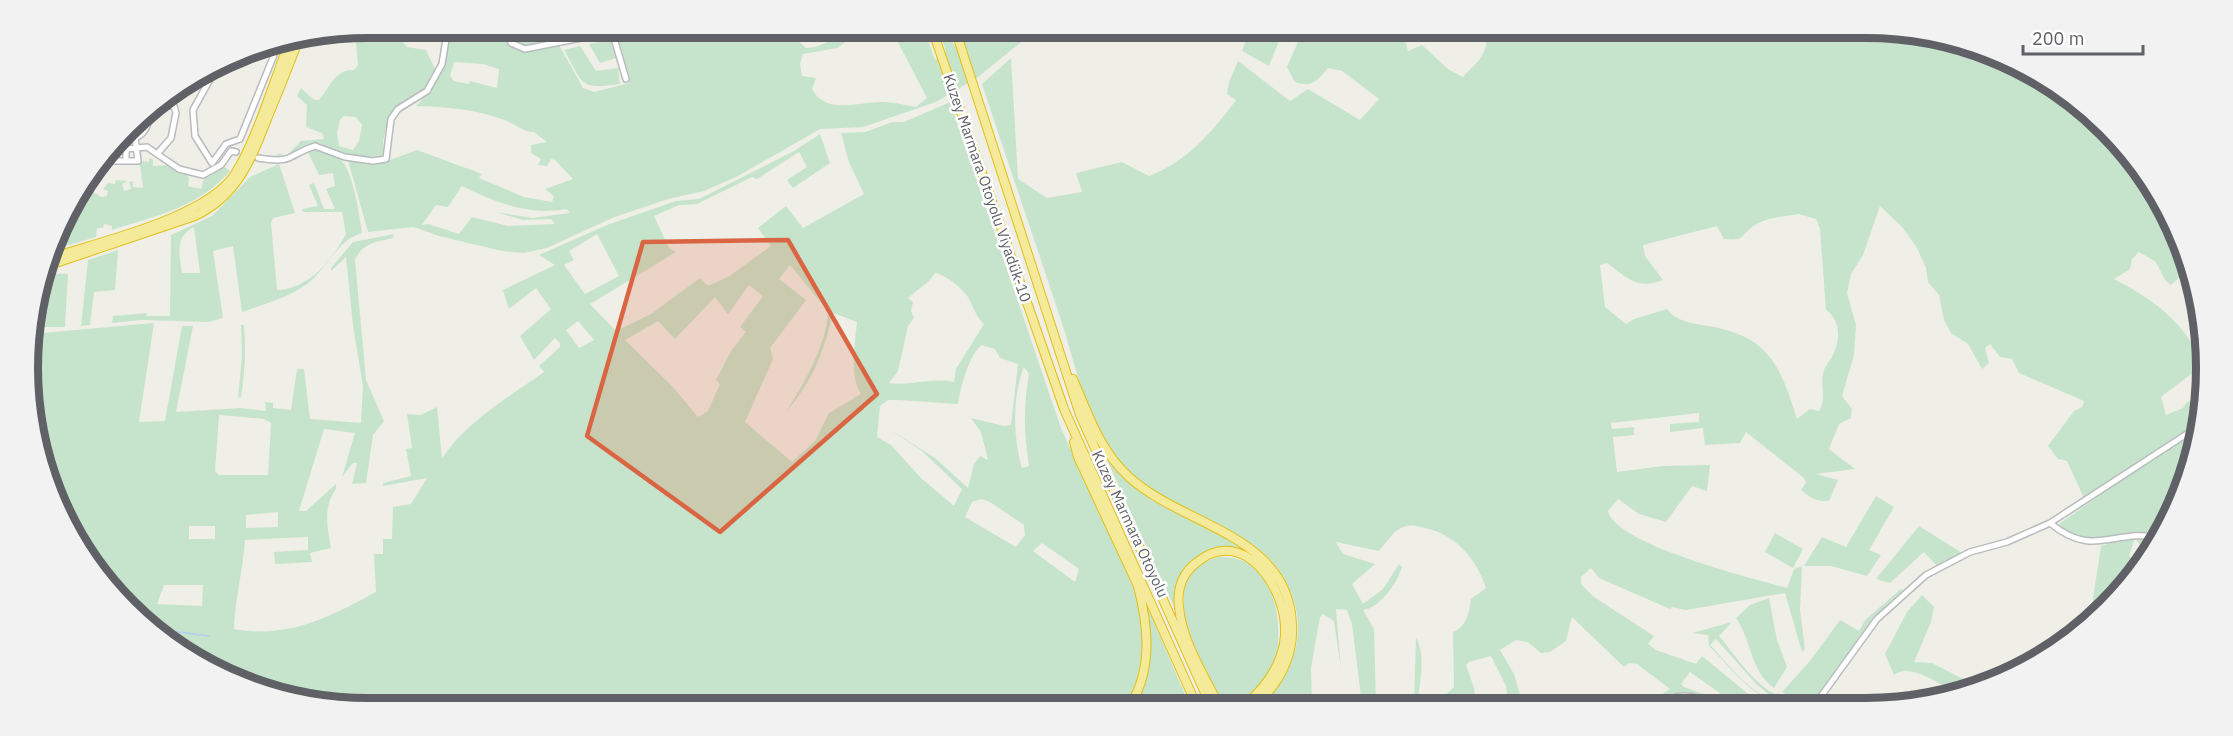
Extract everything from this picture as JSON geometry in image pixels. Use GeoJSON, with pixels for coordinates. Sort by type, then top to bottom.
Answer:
{"type":"FeatureCollection","features":[{"type":"Feature","properties":{"kind":"highway","name":"Kuzey Marmara Otoyolu Viyadük-10"},"geometry":{"type":"LineString","coordinates":[[935,38],[1042,346]]}},
{"type":"Feature","properties":{"kind":"highway","name":"Kuzey Marmara Otoyolu Viyadük-10"},"geometry":{"type":"LineString","coordinates":[[958,38],[1055,340]]}},
{"type":"Feature","properties":{"kind":"highway"},"geometry":{"type":"LineString","coordinates":[[55,263],[195,216],[228,195],[248,166],[296,46]]}},
{"type":"Feature","properties":{"kind":"highway"},"geometry":{"type":"LineString","coordinates":[[58,255],[173,216],[209,199],[225,186],[242,161],[286,48]]}},
{"type":"Feature","properties":{"kind":"highway","name":"Kuzey Marmara Otoyolu"},"geometry":{"type":"LineString","coordinates":[[1055,340],[1080,415],[1207,698]]}},
{"type":"Feature","properties":{"kind":"highway"},"geometry":{"type":"LineString","coordinates":[[1055,340],[1097,434],[1121,469],[1163,503],[1251,548],[1277,574],[1290,606],[1292,639],[1284,668],[1262,698]]}},
{"type":"Feature","properties":{"kind":"highway","name":"Kuzey Marmara Otoyolu"},"geometry":{"type":"LineString","coordinates":[[1042,346],[1064,409],[1193,698]]}},
{"type":"Feature","properties":{"kind":"highway"},"geometry":{"type":"LineString","coordinates":[[1064,409],[1078,457],[1137,586],[1143,607],[1148,641],[1146,663],[1133,698]]}},
{"type":"Feature","properties":{"kind":"highway"},"geometry":{"type":"LineString","coordinates":[[1215,698],[1188,639],[1179,604],[1183,579],[1192,566],[1207,555],[1223,552],[1245,556],[1261,567],[1274,585],[1284,612],[1285,636],[1278,663],[1263,686],[1252,698]]}},
{"type":"Feature","properties":{"kind":"street"},"geometry":{"type":"LineString","coordinates":[[258,159],[280,162],[315,146],[353,159],[373,161],[386,159],[391,119],[398,109],[427,91],[442,64],[446,38]]}},
{"type":"Feature","properties":{"kind":"street"},"geometry":{"type":"LineString","coordinates":[[509,38],[511,43],[525,49],[575,38]]}},
{"type":"Feature","properties":{"kind":"street"},"geometry":{"type":"LineString","coordinates":[[614,38],[626,79]]}},
{"type":"Feature","properties":{"kind":"street"},"geometry":{"type":"LineString","coordinates":[[211,78],[193,110],[197,141],[212,163],[226,144],[240,139],[276,51]]}},
{"type":"Feature","properties":{"kind":"street"},"geometry":{"type":"LineString","coordinates":[[157,154],[171,138],[176,112],[174,106],[167,106]]}},
{"type":"Feature","properties":{"kind":"street"},"geometry":{"type":"LineString","coordinates":[[111,161],[138,161],[135,138],[143,134],[147,123]]}},
{"type":"Feature","properties":{"kind":"street"},"geometry":{"type":"LineString","coordinates":[[124,146],[126,160]]}},
{"type":"Feature","properties":{"kind":"street"},"geometry":{"type":"LineString","coordinates":[[126,149],[147,147],[179,170],[198,175],[214,170],[231,151],[237,152]]}},
{"type":"Feature","properties":{"kind":"street"},"geometry":{"type":"LineString","coordinates":[[1820,698],[1869,629],[1912,585],[1964,554],[2007,542],[2050,523],[2189,433]]}},
{"type":"Feature","properties":{"kind":"street"},"geometry":{"type":"LineString","coordinates":[[2050,523],[2072,538],[2087,542],[2104,542],[2135,534],[2149,536]]}},
{"type":"Feature","properties":{"kind":"street"},"geometry":{"type":"LineString","coordinates":[[1672,698],[1685,695],[1693,698]]}},
{"type":"Feature","properties":{"kind":"highlighted area"},"geometry":{"type":"Polygon","coordinates":[[[788,240],[877,394],[720,532],[587,436],[643,242],[788,240]]]}},
{"type":"Feature","properties":{"kind":"green space"},"geometry":{"type":"Polygon","coordinates":[[[356,38],[400,38],[407,47],[426,50],[435,69],[439,64],[442,38],[444,38],[439,66],[431,75],[424,91],[393,112],[388,121],[383,141],[384,158],[371,159],[338,153],[318,143],[306,146],[295,155],[273,159],[278,154],[287,155],[301,141],[324,139],[322,133],[306,127],[307,105],[297,96],[301,88],[314,100],[319,100],[337,76],[347,70],[354,70],[358,65],[356,38]],[[344,116],[340,120],[337,133],[339,146],[353,150],[359,141],[362,125],[356,117],[344,116]]]}},
{"type":"Feature","properties":{"kind":"green space"},"geometry":{"type":"Polygon","coordinates":[[[449,38],[505,38],[516,50],[559,45],[583,88],[594,92],[629,83],[630,78],[618,38],[795,38],[806,48],[822,45],[836,38],[851,38],[837,48],[803,54],[800,64],[802,76],[816,78],[812,89],[818,97],[835,105],[883,102],[916,107],[927,98],[896,38],[927,38],[935,60],[946,52],[942,38],[951,38],[954,46],[963,38],[1026,38],[978,77],[936,102],[863,127],[820,129],[738,176],[704,191],[668,199],[612,218],[547,248],[524,253],[502,251],[439,236],[414,227],[368,232],[348,160],[382,163],[417,150],[482,174],[479,178],[524,197],[552,202],[554,196],[545,189],[573,179],[555,160],[551,159],[547,166],[538,165],[541,159],[531,153],[531,145],[547,142],[534,132],[483,113],[416,106],[428,93],[444,67],[449,38]],[[454,62],[450,76],[454,81],[469,84],[470,81],[497,88],[499,69],[483,64],[454,62]],[[462,186],[448,207],[436,205],[422,225],[428,224],[459,234],[472,217],[508,226],[555,224],[551,219],[523,220],[496,212],[533,218],[570,213],[567,209],[540,211],[526,209],[488,198],[462,186]]]}},
{"type":"Feature","properties":{"kind":"green space"},"geometry":{"type":"Polygon","coordinates":[[[512,38],[535,38],[538,43],[521,46],[513,42],[512,38]]]}},
{"type":"Feature","properties":{"kind":"green space"},"geometry":{"type":"Polygon","coordinates":[[[1247,38],[1280,38],[1269,66],[1242,51],[1247,38]]]}},
{"type":"Feature","properties":{"kind":"green space"},"geometry":{"type":"Polygon","coordinates":[[[1298,38],[1405,38],[1408,51],[1422,45],[1448,69],[1463,77],[1478,62],[1484,52],[1486,38],[1887,38],[1951,49],[1991,63],[2049,93],[2099,134],[2140,184],[2151,203],[2170,242],[2182,277],[2171,285],[2165,280],[2156,262],[2139,252],[2132,259],[2130,269],[2114,279],[2166,313],[2177,324],[2195,350],[2196,368],[2161,397],[2166,415],[2183,408],[2187,402],[2194,401],[2190,429],[2084,498],[2067,461],[2058,459],[2048,446],[2074,411],[2082,407],[2084,401],[2019,373],[2012,359],[2000,357],[1990,344],[1985,348],[1989,363],[1982,369],[1968,344],[1951,333],[1944,320],[1939,295],[1928,282],[1926,268],[1917,248],[1903,228],[1880,206],[1863,255],[1851,274],[1847,293],[1856,325],[1854,355],[1842,396],[1852,409],[1851,418],[1839,424],[1829,449],[1855,469],[1816,474],[1838,480],[1829,501],[1817,500],[1804,493],[1801,490],[1806,482],[1804,478],[1746,432],[1740,443],[1705,445],[1703,428],[1670,432],[1670,424],[1699,422],[1699,413],[1611,423],[1612,429],[1634,427],[1634,435],[1613,437],[1617,472],[1663,466],[1710,465],[1707,491],[1692,486],[1666,522],[1639,514],[1618,499],[1608,511],[1617,524],[1634,536],[1659,548],[1787,588],[1794,569],[1802,566],[1800,610],[1805,649],[1802,652],[1785,593],[1686,610],[1672,607],[1670,609],[1599,578],[1591,568],[1581,577],[1581,584],[1594,597],[1654,636],[1648,644],[1656,650],[1696,664],[1702,656],[1754,698],[1727,698],[1690,672],[1681,684],[1714,698],[1703,698],[1682,692],[1665,698],[1656,698],[1670,689],[1637,664],[1629,663],[1624,667],[1572,617],[1566,641],[1550,652],[1541,653],[1528,642],[1516,640],[1500,650],[1514,674],[1521,698],[1508,698],[1506,686],[1491,656],[1469,662],[1466,665],[1475,698],[1442,698],[1454,687],[1453,632],[1464,623],[1471,599],[1486,588],[1477,567],[1455,542],[1436,531],[1411,525],[1398,530],[1379,551],[1336,542],[1343,554],[1375,564],[1352,584],[1363,604],[1383,589],[1399,564],[1402,567],[1387,594],[1375,605],[1363,610],[1374,629],[1376,698],[1361,698],[1352,624],[1347,610],[1336,609],[1341,669],[1334,621],[1323,614],[1320,617],[1311,668],[1312,698],[1269,698],[1290,666],[1298,636],[1298,621],[1290,590],[1282,574],[1259,550],[1246,540],[1154,492],[1127,469],[1103,437],[1082,388],[982,84],[1011,58],[1018,179],[1047,198],[1082,192],[1076,173],[1122,162],[1149,176],[1176,162],[1208,135],[1236,100],[1227,94],[1229,82],[1238,61],[1290,101],[1308,89],[1360,120],[1379,99],[1342,71],[1328,68],[1314,82],[1301,84],[1295,82],[1287,67],[1298,38]],[[1799,214],[1768,219],[1748,230],[1741,238],[1724,239],[1717,226],[1643,245],[1645,256],[1663,280],[1646,284],[1639,283],[1627,278],[1607,263],[1600,265],[1605,307],[1626,324],[1634,319],[1667,309],[1675,317],[1685,321],[1745,337],[1769,356],[1777,368],[1797,419],[1810,409],[1819,411],[1823,402],[1822,379],[1825,367],[1835,351],[1838,338],[1835,319],[1826,310],[1820,229],[1816,219],[1799,214]]]}},
{"type":"Feature","properties":{"kind":"green space"},"geometry":{"type":"Polygon","coordinates":[[[610,40],[616,58],[600,63],[589,44],[610,40]]]}},
{"type":"Feature","properties":{"kind":"green space"},"geometry":{"type":"Polygon","coordinates":[[[580,46],[596,71],[618,68],[620,84],[596,86],[584,82],[564,50],[580,46]]]}},
{"type":"Feature","properties":{"kind":"green space"},"geometry":{"type":"Polygon","coordinates":[[[950,102],[1061,428],[1137,595],[1142,651],[1130,698],[346,698],[325,696],[262,681],[222,664],[184,643],[134,602],[120,586],[93,552],[72,514],[55,474],[40,411],[39,333],[154,323],[139,422],[165,421],[182,326],[193,326],[176,412],[240,408],[266,411],[265,402],[273,403],[273,408],[291,410],[297,369],[304,369],[310,419],[361,423],[363,386],[353,326],[346,257],[331,271],[331,268],[353,242],[394,234],[393,238],[375,242],[366,247],[355,260],[366,380],[384,421],[373,435],[366,483],[352,484],[357,463],[353,463],[342,477],[355,433],[324,429],[299,511],[306,511],[336,484],[328,510],[327,525],[331,548],[310,553],[312,562],[275,564],[274,552],[308,550],[308,537],[245,540],[234,629],[272,631],[291,628],[308,624],[342,610],[376,592],[374,554],[383,554],[383,539],[392,539],[393,507],[411,504],[427,478],[383,486],[383,483],[411,476],[406,449],[412,448],[407,414],[421,415],[437,407],[442,458],[463,433],[476,422],[544,372],[539,366],[560,347],[560,343],[555,338],[534,360],[520,336],[551,309],[536,288],[509,309],[503,290],[555,265],[539,255],[607,225],[676,201],[699,199],[794,151],[820,134],[830,163],[793,188],[787,180],[807,167],[799,152],[757,179],[752,177],[697,204],[679,205],[654,216],[669,248],[676,252],[590,304],[616,331],[651,314],[700,278],[708,286],[728,277],[771,246],[758,228],[786,206],[803,228],[864,194],[849,162],[841,133],[865,132],[893,122],[904,122],[950,102]],[[597,234],[569,251],[574,260],[564,265],[585,294],[619,276],[597,234]],[[790,265],[779,279],[806,300],[770,348],[773,359],[745,422],[792,462],[815,441],[829,413],[861,394],[854,369],[857,322],[833,313],[811,376],[787,411],[819,351],[828,311],[790,265]],[[935,273],[908,298],[913,302],[911,311],[914,318],[908,326],[898,371],[889,383],[938,380],[954,382],[956,369],[984,324],[963,291],[939,274],[935,273]],[[749,285],[728,314],[715,297],[675,339],[658,321],[625,340],[673,387],[698,417],[708,411],[720,384],[716,380],[731,351],[746,332],[740,327],[763,296],[749,285]],[[578,321],[566,330],[579,348],[594,340],[578,321]],[[982,345],[973,355],[963,380],[958,404],[888,400],[880,406],[877,437],[891,445],[921,478],[954,506],[962,489],[922,451],[886,427],[935,458],[968,488],[974,464],[980,456],[988,460],[981,432],[971,418],[1004,426],[1011,425],[1018,364],[1000,358],[995,349],[982,345]],[[1024,367],[1017,391],[1015,417],[1022,468],[1029,466],[1025,420],[1029,374],[1024,367]],[[219,415],[215,471],[219,475],[268,475],[271,423],[264,419],[219,415]],[[982,499],[972,502],[965,517],[1016,547],[1025,535],[1024,525],[982,499]],[[278,512],[246,515],[246,528],[278,527],[278,512]],[[189,526],[189,539],[215,539],[215,526],[189,526]],[[1042,543],[1033,551],[1075,582],[1079,569],[1042,543]],[[164,585],[157,604],[202,606],[203,585],[164,585]]]}},
{"type":"Feature","properties":{"kind":"green space"},"geometry":{"type":"Polygon","coordinates":[[[311,148],[331,153],[338,157],[345,166],[355,195],[362,233],[354,236],[339,248],[314,278],[292,293],[242,312],[233,246],[213,251],[223,318],[209,322],[142,320],[112,323],[113,316],[146,313],[147,316],[170,316],[171,235],[212,216],[250,177],[279,164],[295,213],[273,218],[271,223],[277,290],[299,285],[318,272],[346,234],[342,212],[303,212],[302,209],[318,206],[309,185],[314,183],[324,209],[335,209],[326,189],[335,186],[333,173],[319,175],[307,150],[311,148]],[[194,227],[181,240],[180,259],[182,273],[200,273],[194,227]]]}},
{"type":"Feature","properties":{"kind":"green space"},"geometry":{"type":"Polygon","coordinates":[[[149,158],[153,159],[153,166],[170,165],[189,178],[188,186],[201,189],[204,179],[225,167],[230,171],[204,194],[176,209],[112,230],[112,226],[104,224],[103,228],[97,228],[96,237],[61,247],[90,190],[101,197],[107,196],[108,191],[103,189],[108,183],[115,184],[116,180],[128,181],[122,184],[124,191],[131,189],[129,182],[133,181],[133,187],[143,188],[140,164],[141,161],[149,162],[149,158]]]}},
{"type":"Feature","properties":{"kind":"green space"},"geometry":{"type":"Polygon","coordinates":[[[118,250],[115,290],[94,292],[90,325],[81,326],[88,260],[118,250]]]}},
{"type":"Feature","properties":{"kind":"green space"},"geometry":{"type":"Polygon","coordinates":[[[52,273],[68,274],[65,327],[40,327],[52,273]]]}},
{"type":"Feature","properties":{"kind":"green space"},"geometry":{"type":"Polygon","coordinates":[[[241,325],[244,325],[245,361],[241,397],[238,398],[242,356],[241,325]]]}},
{"type":"Feature","properties":{"kind":"green space"},"geometry":{"type":"Polygon","coordinates":[[[2188,438],[2178,474],[2151,533],[2137,532],[2094,539],[2076,536],[2067,532],[2059,524],[2127,476],[2188,438]]]}},
{"type":"Feature","properties":{"kind":"green space"},"geometry":{"type":"Polygon","coordinates":[[[1107,460],[1151,500],[1240,545],[1257,558],[1225,549],[1198,556],[1180,577],[1175,609],[1107,460]]]}},
{"type":"Feature","properties":{"kind":"green space"},"geometry":{"type":"Polygon","coordinates":[[[1876,496],[1894,507],[1869,550],[1881,555],[1867,576],[1831,566],[1804,566],[1822,537],[1846,547],[1876,496]]]}},
{"type":"Feature","properties":{"kind":"green space"},"geometry":{"type":"Polygon","coordinates":[[[1919,526],[1962,553],[1937,566],[1924,552],[1890,583],[1876,579],[1919,526]]]}},
{"type":"Feature","properties":{"kind":"green space"},"geometry":{"type":"Polygon","coordinates":[[[1775,533],[1803,549],[1793,568],[1765,552],[1775,533]]]}},
{"type":"Feature","properties":{"kind":"green space"},"geometry":{"type":"Polygon","coordinates":[[[2126,538],[2135,539],[2129,556],[2133,561],[2091,609],[2101,546],[2126,538]]]}},
{"type":"Feature","properties":{"kind":"green space"},"geometry":{"type":"Polygon","coordinates":[[[2135,539],[2147,540],[2142,548],[2135,539]]]}},
{"type":"Feature","properties":{"kind":"green space"},"geometry":{"type":"Polygon","coordinates":[[[1220,557],[1237,559],[1251,566],[1262,576],[1270,590],[1278,621],[1277,653],[1268,675],[1246,698],[1220,698],[1194,644],[1183,600],[1187,581],[1198,567],[1220,557]]]}},
{"type":"Feature","properties":{"kind":"green space"},"geometry":{"type":"Polygon","coordinates":[[[1901,589],[1903,590],[1876,616],[1817,698],[1790,698],[1791,696],[1782,692],[1810,661],[1840,620],[1859,631],[1866,619],[1901,589]]]}},
{"type":"Feature","properties":{"kind":"green space"},"geometry":{"type":"Polygon","coordinates":[[[1922,595],[1934,607],[1931,622],[1914,662],[1932,663],[1969,682],[1947,688],[1908,671],[1894,675],[1885,654],[1907,612],[1922,595]]]}},
{"type":"Feature","properties":{"kind":"green space"},"geometry":{"type":"Polygon","coordinates":[[[1769,598],[1777,640],[1787,667],[1774,688],[1760,673],[1736,618],[1750,605],[1769,598]]]}},
{"type":"Feature","properties":{"kind":"green space"},"geometry":{"type":"Polygon","coordinates":[[[1148,608],[1186,698],[1137,698],[1150,658],[1148,608]]]}},
{"type":"Feature","properties":{"kind":"green space"},"geometry":{"type":"Polygon","coordinates":[[[1732,622],[1719,636],[1758,682],[1786,698],[1771,696],[1757,685],[1716,639],[1710,645],[1735,673],[1755,690],[1770,698],[1767,698],[1754,691],[1744,683],[1709,646],[1708,635],[1692,633],[1732,622]]]}},
{"type":"Feature","properties":{"kind":"green space"},"geometry":{"type":"Polygon","coordinates":[[[1416,638],[1421,652],[1421,678],[1418,698],[1414,698],[1416,638]]]}},
{"type":"Feature","properties":{"kind":"waterway"},"geometry":{"type":"LineString","coordinates":[[168,631],[209,636]]}}]}
